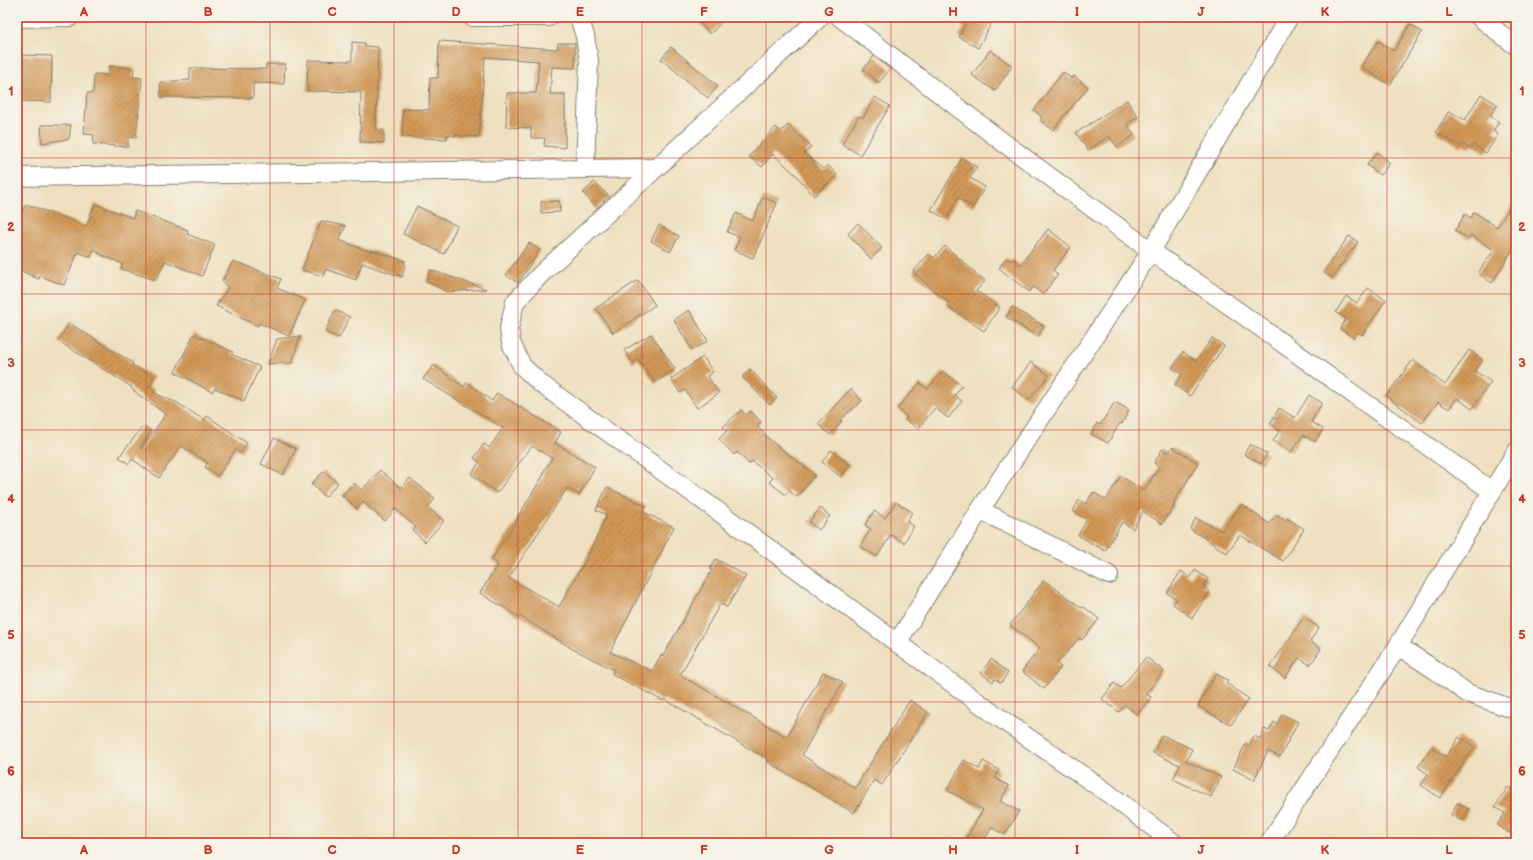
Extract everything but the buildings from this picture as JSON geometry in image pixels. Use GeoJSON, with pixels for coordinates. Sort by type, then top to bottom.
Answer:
{"type":"FeatureCollection","features":[{"type":"Feature","properties":{"kind":"street"},"geometry":{"type":"LineString","coordinates":[[17,18],[70,17]]}},
{"type":"Feature","properties":{"kind":"street"},"geometry":{"type":"LineString","coordinates":[[472,17],[549,17]]}},
{"type":"Feature","properties":{"kind":"street"},"geometry":{"type":"LineString","coordinates":[[579,17],[585,36],[589,61],[585,169]]}},
{"type":"Feature","properties":{"kind":"street"},"geometry":{"type":"LineString","coordinates":[[820,17],[541,274],[515,302],[509,329],[511,343],[522,366],[548,389],[994,714],[1105,792],[1174,843]]}},
{"type":"Feature","properties":{"kind":"street"},"geometry":{"type":"LineString","coordinates":[[840,17],[1004,143],[1151,251],[1492,491]]}},
{"type":"Feature","properties":{"kind":"street"},"geometry":{"type":"LineString","coordinates":[[897,643],[980,510],[1151,251],[1289,17]]}},
{"type":"Feature","properties":{"kind":"street"},"geometry":{"type":"LineString","coordinates":[[1479,17],[1516,46]]}},
{"type":"Feature","properties":{"kind":"street"},"geometry":{"type":"LineString","coordinates":[[17,177],[655,168]]}},
{"type":"Feature","properties":{"kind":"street"},"geometry":{"type":"LineString","coordinates":[[1269,843],[1398,646],[1516,452]]}},
{"type":"Feature","properties":{"kind":"street"},"geometry":{"type":"LineString","coordinates":[[980,510],[1109,575]]}},
{"type":"Feature","properties":{"kind":"street"},"geometry":{"type":"LineString","coordinates":[[1398,646],[1436,670],[1467,693],[1516,710]]}}]}
